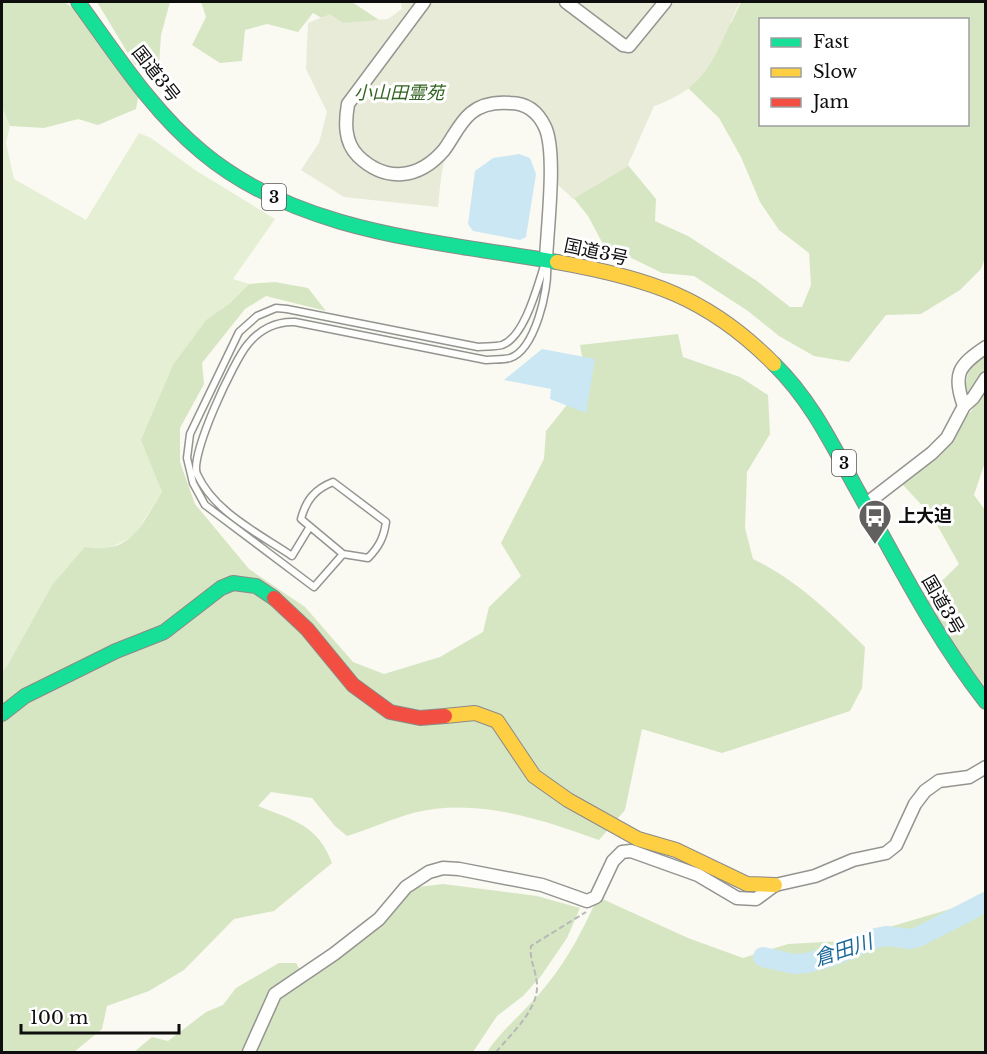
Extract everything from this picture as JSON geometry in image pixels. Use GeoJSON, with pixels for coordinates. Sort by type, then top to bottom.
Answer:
{"type":"FeatureCollection","features":[{"type":"Feature","properties":{"kind":"main road","name":"国道3号"},"geometry":{"type":"LineString","coordinates":[[78,2],[164,114],[202,152],[252,187],[299,209],[345,225],[619,274],[670,290],[720,317],[752,341],[790,379],[809,403],[945,645],[986,702]]}},
{"type":"Feature","properties":{"kind":"main road"},"geometry":{"type":"LineString","coordinates":[[2,714],[25,696],[116,651],[164,632],[221,588],[233,583],[256,586],[270,594],[307,629],[353,685],[390,712],[420,718],[475,713],[496,721],[513,742],[534,776],[576,805],[638,839],[676,850],[747,884],[775,885]]}},
{"type":"Feature","properties":{"kind":"street"},"geometry":{"type":"LineString","coordinates":[[424,2],[348,104],[345,120],[347,137],[353,152],[368,166],[383,173],[400,176],[416,172],[431,163],[462,123],[477,109],[492,103],[526,105],[536,113],[546,129],[549,148],[546,260]]}},
{"type":"Feature","properties":{"kind":"street"},"geometry":{"type":"LineString","coordinates":[[566,2],[623,45],[629,46],[665,2]]}},
{"type":"Feature","properties":{"kind":"street"},"geometry":{"type":"LineString","coordinates":[[964,406],[958,378],[960,369],[966,360],[986,347]]}},
{"type":"Feature","properties":{"kind":"street"},"geometry":{"type":"LineString","coordinates":[[866,504],[932,453],[947,438],[964,406],[973,398],[986,378]]}},
{"type":"Feature","properties":{"kind":"street"},"geometry":{"type":"LineString","coordinates":[[249,1053],[275,994],[370,926],[406,887],[429,872],[443,868],[459,869],[542,885],[587,901],[596,897],[613,861],[622,852],[631,851],[698,875],[737,898],[756,899],[775,885],[815,876],[853,860],[886,853],[896,845],[915,804],[925,791],[939,781],[969,777],[986,767]]}},
{"type":"Feature","properties":{"kind":"lane"},"geometry":{"type":"LineString","coordinates":[[309,528],[292,556],[218,505],[195,471],[198,447],[247,345],[265,328],[284,321],[486,360],[511,358],[528,340],[541,310],[548,282],[546,260]]}},
{"type":"Feature","properties":{"kind":"lane"},"geometry":{"type":"LineString","coordinates":[[343,554],[314,586],[205,506],[193,483],[187,458],[190,434],[239,332],[257,316],[276,308],[330,316],[478,347],[503,345],[515,335],[524,320],[546,260]]}},
{"type":"Feature","properties":{"kind":"lane"},"geometry":{"type":"LineString","coordinates":[[333,482],[386,522],[384,536],[378,548],[368,558],[343,554],[301,519],[305,505],[313,494],[333,482]]}},
{"type":"Feature","properties":{"kind":"path"},"geometry":{"type":"LineString","coordinates":[[496,1053],[530,1009],[537,992],[529,955],[531,946],[594,907],[592,899]]}},
{"type":"Feature","properties":{"kind":"green space"},"geometry":{"type":"Polygon","coordinates":[[[2,2],[65,2],[94,25],[139,93],[136,109],[98,125],[78,119],[44,128],[10,126],[2,107],[2,2]]]}},
{"type":"Feature","properties":{"kind":"green space"},"geometry":{"type":"Polygon","coordinates":[[[97,2],[170,2],[161,35],[159,65],[135,65],[97,2]]]}},
{"type":"Feature","properties":{"kind":"green space"},"geometry":{"type":"Polygon","coordinates":[[[201,2],[352,2],[385,24],[359,39],[313,13],[298,32],[267,24],[245,30],[242,61],[220,63],[192,45],[206,17],[201,2]]]}},
{"type":"Feature","properties":{"kind":"green space","name":"小山田霊苑"},"geometry":{"type":"Polygon","coordinates":[[[401,2],[740,2],[717,51],[700,78],[688,89],[654,106],[627,167],[573,199],[554,181],[546,169],[541,131],[532,117],[519,110],[497,110],[479,116],[463,128],[451,144],[443,165],[438,207],[344,197],[301,170],[319,143],[327,112],[306,69],[308,23],[330,14],[343,23],[388,19],[402,9],[401,2]]]}},
{"type":"Feature","properties":{"kind":"green space"},"geometry":{"type":"Polygon","coordinates":[[[741,2],[985,2],[986,255],[981,269],[960,290],[921,314],[886,315],[849,362],[814,356],[779,336],[748,311],[694,276],[662,273],[603,244],[588,216],[553,172],[618,153],[656,199],[655,221],[688,236],[757,281],[790,307],[802,307],[811,285],[809,253],[779,230],[760,202],[741,157],[719,118],[687,87],[707,3],[731,23],[741,2]]]}},
{"type":"Feature","properties":{"kind":"green space"},"geometry":{"type":"Polygon","coordinates":[[[2,107],[10,126],[6,143],[14,179],[86,220],[139,133],[151,138],[195,170],[275,219],[233,279],[249,284],[229,304],[207,319],[142,440],[162,492],[133,537],[105,550],[52,585],[7,666],[2,671],[2,107]]]}},
{"type":"Feature","properties":{"kind":"green space"},"geometry":{"type":"Polygon","coordinates":[[[275,282],[308,288],[326,311],[266,296],[245,309],[202,363],[204,384],[180,428],[180,462],[195,504],[249,569],[305,607],[353,662],[384,674],[440,657],[483,632],[489,607],[521,576],[501,543],[544,459],[546,431],[570,401],[585,372],[580,345],[678,334],[683,357],[740,377],[768,395],[770,434],[747,472],[745,528],[753,559],[785,577],[799,588],[865,647],[862,688],[850,711],[722,753],[642,729],[625,810],[599,840],[531,818],[484,809],[460,808],[413,813],[347,836],[335,826],[312,798],[271,792],[258,806],[293,820],[312,832],[326,850],[332,863],[274,911],[234,919],[184,970],[149,991],[107,1006],[102,1029],[74,1052],[2,1052],[2,671],[7,666],[52,585],[85,547],[114,547],[124,542],[140,526],[162,492],[141,440],[173,365],[207,319],[229,304],[249,284],[275,282]]]}},
{"type":"Feature","properties":{"kind":"green space"},"geometry":{"type":"Polygon","coordinates":[[[985,353],[985,373],[971,396],[966,396],[969,372],[985,353]]]}},
{"type":"Feature","properties":{"kind":"green space"},"geometry":{"type":"Polygon","coordinates":[[[985,384],[985,462],[974,495],[985,510],[985,686],[951,645],[923,593],[945,578],[959,564],[932,516],[902,484],[938,449],[972,410],[985,384]]]}},
{"type":"Feature","properties":{"kind":"green space"},"geometry":{"type":"Polygon","coordinates":[[[443,884],[537,896],[580,908],[567,938],[541,976],[523,996],[497,1016],[473,1052],[134,1052],[152,1037],[168,1041],[206,1012],[223,1005],[236,988],[279,963],[296,963],[302,973],[418,887],[443,884]]]}},
{"type":"Feature","properties":{"kind":"green space"},"geometry":{"type":"Polygon","coordinates":[[[598,897],[688,938],[743,958],[788,944],[842,941],[984,899],[985,1052],[487,1052],[540,993],[566,958],[598,897]]]}},
{"type":"Feature","properties":{"kind":"water"},"geometry":{"type":"Polygon","coordinates":[[[519,154],[530,158],[536,174],[526,237],[520,240],[473,231],[468,224],[475,171],[493,158],[519,154]]]}},
{"type":"Feature","properties":{"kind":"water"},"geometry":{"type":"Polygon","coordinates":[[[542,349],[595,359],[586,413],[550,399],[551,389],[504,380],[542,349]]]}},
{"type":"Feature","properties":{"kind":"waterway","name":"倉田川"},"geometry":{"type":"LineString","coordinates":[[763,957],[794,964],[807,963],[833,956],[876,938],[886,936],[910,939],[986,902]]}},
{"type":"Feature","properties":{"kind":"traffic: fast"},"geometry":{"type":"LineString","coordinates":[[78,2],[167,119],[202,152],[240,179],[282,201],[371,230],[418,240],[557,262]]}},
{"type":"Feature","properties":{"kind":"traffic: fast"},"geometry":{"type":"LineString","coordinates":[[774,364],[809,406],[949,651],[986,702]]}},
{"type":"Feature","properties":{"kind":"traffic: fast"},"geometry":{"type":"LineString","coordinates":[[2,714],[25,696],[116,651],[164,632],[221,588],[233,583],[256,586],[274,598]]}},
{"type":"Feature","properties":{"kind":"traffic: slow"},"geometry":{"type":"LineString","coordinates":[[557,262],[620,275],[675,294],[725,322],[774,364]]}},
{"type":"Feature","properties":{"kind":"traffic: slow"},"geometry":{"type":"LineString","coordinates":[[445,716],[475,713],[497,721],[534,776],[568,800],[638,839],[676,850],[747,884],[775,885]]}},
{"type":"Feature","properties":{"kind":"traffic: jam"},"geometry":{"type":"LineString","coordinates":[[274,598],[307,629],[353,685],[390,712],[420,718],[445,716]]}},
{"type":"Feature","properties":{"kind":"place","name":"上大迫"},"geometry":{"type":"Point","coordinates":[875,545]}}]}
